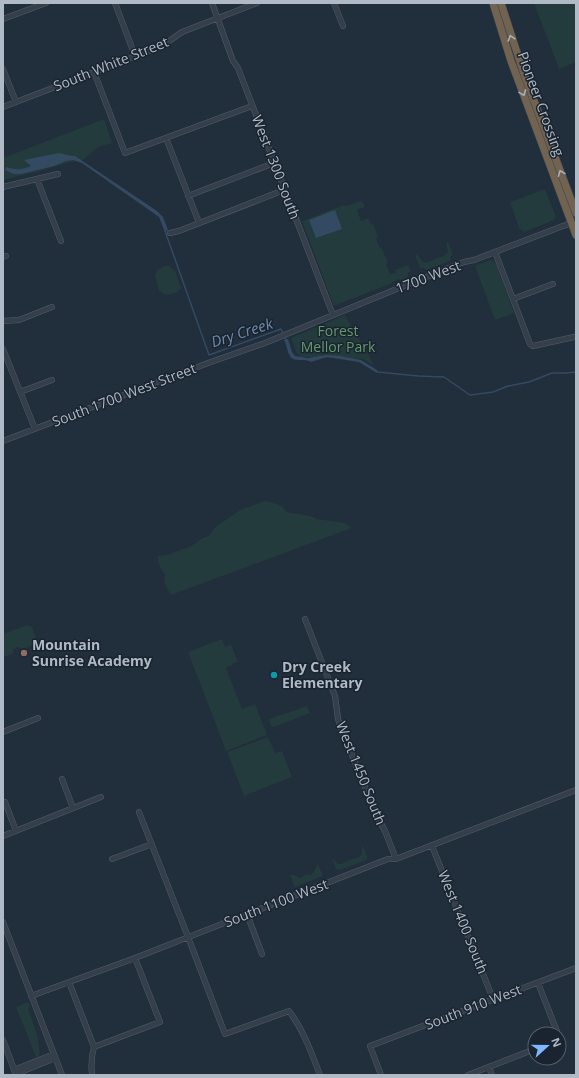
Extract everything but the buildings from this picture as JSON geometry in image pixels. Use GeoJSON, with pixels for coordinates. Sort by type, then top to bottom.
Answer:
{"type":"FeatureCollection","features":[{"type":"Feature","properties":{"kind":"highway","name":"Pioneer Crossing"},"geometry":{"type":"LineString","coordinates":[[493,3],[511,61],[574,222],[576,235]]}},
{"type":"Feature","properties":{"kind":"highway","name":"Pioneer Crossing"},"geometry":{"type":"LineString","coordinates":[[501,3],[524,74],[575,212]]}},
{"type":"Feature","properties":{"kind":"street"},"geometry":{"type":"LineString","coordinates":[[3,20],[46,3]]}},
{"type":"Feature","properties":{"kind":"street"},"geometry":{"type":"LineString","coordinates":[[115,3],[136,56]]}},
{"type":"Feature","properties":{"kind":"street","name":"West 1300 South"},"geometry":{"type":"LineString","coordinates":[[212,3],[233,61],[238,68],[332,315]]}},
{"type":"Feature","properties":{"kind":"street","name":"South White Street"},"geometry":{"type":"LineString","coordinates":[[3,107],[162,46],[182,32],[257,3]]}},
{"type":"Feature","properties":{"kind":"street"},"geometry":{"type":"LineString","coordinates":[[334,3],[343,26]]}},
{"type":"Feature","properties":{"kind":"street"},"geometry":{"type":"LineString","coordinates":[[3,69],[16,102]]}},
{"type":"Feature","properties":{"kind":"street"},"geometry":{"type":"LineString","coordinates":[[94,72],[125,153],[252,106]]}},
{"type":"Feature","properties":{"kind":"street"},"geometry":{"type":"LineString","coordinates":[[166,138],[198,220]]}},
{"type":"Feature","properties":{"kind":"street"},"geometry":{"type":"LineString","coordinates":[[188,196],[274,163]]}},
{"type":"Feature","properties":{"kind":"street"},"geometry":{"type":"LineString","coordinates":[[3,187],[58,174]]}},
{"type":"Feature","properties":{"kind":"street"},"geometry":{"type":"LineString","coordinates":[[37,179],[61,241]]}},
{"type":"Feature","properties":{"kind":"street"},"geometry":{"type":"LineString","coordinates":[[170,233],[179,231],[284,190]]}},
{"type":"Feature","properties":{"kind":"street","name":"1700 West"},"geometry":{"type":"LineString","coordinates":[[284,336],[446,269],[474,260],[574,222]]}},
{"type":"Feature","properties":{"kind":"street"},"geometry":{"type":"LineString","coordinates":[[495,252],[530,344],[533,346],[574,336]]}},
{"type":"Feature","properties":{"kind":"street"},"geometry":{"type":"LineString","coordinates":[[513,299],[553,284]]}},
{"type":"Feature","properties":{"kind":"street"},"geometry":{"type":"LineString","coordinates":[[3,322],[19,320],[52,307]]}},
{"type":"Feature","properties":{"kind":"street","name":"South 1700 West Street"},"geometry":{"type":"LineString","coordinates":[[3,441],[208,363],[284,336]]}},
{"type":"Feature","properties":{"kind":"street"},"geometry":{"type":"LineString","coordinates":[[3,349],[34,429]]}},
{"type":"Feature","properties":{"kind":"street"},"geometry":{"type":"LineString","coordinates":[[20,392],[52,380]]}},
{"type":"Feature","properties":{"kind":"street","name":"West 1450 South"},"geometry":{"type":"LineString","coordinates":[[305,619],[335,696],[338,719],[341,728],[396,859]]}},
{"type":"Feature","properties":{"kind":"street"},"geometry":{"type":"LineString","coordinates":[[3,732],[38,718]]}},
{"type":"Feature","properties":{"kind":"street"},"geometry":{"type":"LineString","coordinates":[[62,779],[73,808]]}},
{"type":"Feature","properties":{"kind":"street","name":"South 1100 West"},"geometry":{"type":"LineString","coordinates":[[31,996],[135,958],[388,859],[396,859],[432,846],[576,790]]}},
{"type":"Feature","properties":{"kind":"street"},"geometry":{"type":"LineString","coordinates":[[3,836],[101,797]]}},
{"type":"Feature","properties":{"kind":"street"},"geometry":{"type":"LineString","coordinates":[[5,802],[16,831]]}},
{"type":"Feature","properties":{"kind":"street"},"geometry":{"type":"LineString","coordinates":[[139,812],[225,1034],[289,1011],[298,1023],[307,1041],[320,1075]]}},
{"type":"Feature","properties":{"kind":"street"},"geometry":{"type":"LineString","coordinates":[[112,860],[152,844]]}},
{"type":"Feature","properties":{"kind":"street","name":"West 1400 South"},"geometry":{"type":"LineString","coordinates":[[432,846],[493,999]]}},
{"type":"Feature","properties":{"kind":"street"},"geometry":{"type":"LineString","coordinates":[[247,914],[262,954]]}},
{"type":"Feature","properties":{"kind":"street"},"geometry":{"type":"LineString","coordinates":[[3,922],[62,1075]]}},
{"type":"Feature","properties":{"kind":"street"},"geometry":{"type":"LineString","coordinates":[[94,1047],[160,1022],[135,958]]}},
{"type":"Feature","properties":{"kind":"street","name":"South 910 West"},"geometry":{"type":"LineString","coordinates":[[381,1075],[370,1046],[576,968]]}},
{"type":"Feature","properties":{"kind":"street"},"geometry":{"type":"LineString","coordinates":[[69,982],[94,1047],[91,1060],[92,1075]]}},
{"type":"Feature","properties":{"kind":"street"},"geometry":{"type":"LineString","coordinates":[[538,983],[555,1026]]}},
{"type":"Feature","properties":{"kind":"street"},"geometry":{"type":"LineString","coordinates":[[3,1040],[16,1073],[55,1056]]}},
{"type":"Feature","properties":{"kind":"street"},"geometry":{"type":"LineString","coordinates":[[468,1075],[527,1052]]}},
{"type":"Feature","properties":{"kind":"street"},"geometry":{"type":"LineString","coordinates":[[489,1067],[492,1075]]}},
{"type":"Feature","properties":{"kind":"green space"},"geometry":{"type":"Polygon","coordinates":[[[534,3],[576,3],[576,62],[559,69],[534,3]]]}},
{"type":"Feature","properties":{"kind":"green space"},"geometry":{"type":"Polygon","coordinates":[[[104,119],[112,143],[98,147],[83,160],[70,162],[3,180],[3,158],[104,119]]]}},
{"type":"Feature","properties":{"kind":"green space"},"geometry":{"type":"Polygon","coordinates":[[[545,189],[556,217],[554,220],[524,232],[519,228],[510,202],[545,189]]]}},
{"type":"Feature","properties":{"kind":"green space"},"geometry":{"type":"Polygon","coordinates":[[[360,201],[363,202],[365,207],[357,210],[361,221],[368,218],[371,224],[373,224],[378,237],[376,239],[388,262],[386,264],[390,274],[396,273],[395,270],[408,265],[411,271],[408,273],[408,277],[400,281],[399,279],[334,306],[302,221],[344,205],[346,206],[360,201]]]}},
{"type":"Feature","properties":{"kind":"green space"},"geometry":{"type":"Polygon","coordinates":[[[448,242],[453,255],[450,257],[450,261],[426,270],[424,268],[420,268],[415,255],[417,254],[422,261],[426,263],[444,256],[448,252],[446,243],[448,242]]]}},
{"type":"Feature","properties":{"kind":"green space"},"geometry":{"type":"Polygon","coordinates":[[[490,260],[496,264],[514,313],[495,320],[475,266],[490,260]]]}},
{"type":"Feature","properties":{"kind":"green space"},"geometry":{"type":"Polygon","coordinates":[[[165,266],[169,266],[175,271],[181,288],[177,292],[166,295],[159,291],[155,276],[157,270],[165,266]]]}},
{"type":"Feature","properties":{"kind":"green space","name":"Forest Mellor Park"},"geometry":{"type":"Polygon","coordinates":[[[345,315],[373,365],[363,359],[301,357],[296,352],[291,338],[345,315]]]}},
{"type":"Feature","properties":{"kind":"green space"},"geometry":{"type":"Polygon","coordinates":[[[265,501],[282,506],[287,512],[311,516],[317,519],[345,523],[352,528],[171,595],[164,583],[165,575],[158,561],[158,556],[167,555],[192,546],[201,539],[210,535],[214,528],[240,510],[265,501]]]}},
{"type":"Feature","properties":{"kind":"green space"},"geometry":{"type":"Polygon","coordinates":[[[27,625],[32,627],[38,643],[23,649],[19,647],[15,648],[13,654],[3,657],[3,634],[27,625]]]}},
{"type":"Feature","properties":{"kind":"green space"},"geometry":{"type":"Polygon","coordinates":[[[222,639],[225,647],[231,645],[238,662],[226,668],[242,709],[255,704],[267,735],[226,751],[188,652],[222,639]]]}},
{"type":"Feature","properties":{"kind":"green space"},"geometry":{"type":"Polygon","coordinates":[[[307,706],[310,713],[274,727],[271,726],[269,719],[307,706]]]}},
{"type":"Feature","properties":{"kind":"green space"},"geometry":{"type":"Polygon","coordinates":[[[268,737],[275,753],[282,751],[292,777],[244,796],[227,752],[268,737]]]}},
{"type":"Feature","properties":{"kind":"green space"},"geometry":{"type":"Polygon","coordinates":[[[363,846],[367,860],[339,870],[336,869],[332,858],[339,864],[358,858],[362,854],[363,846]]]}},
{"type":"Feature","properties":{"kind":"green space"},"geometry":{"type":"Polygon","coordinates":[[[318,864],[323,876],[295,887],[290,875],[300,878],[307,874],[311,875],[318,864]]]}},
{"type":"Feature","properties":{"kind":"green space"},"geometry":{"type":"Polygon","coordinates":[[[28,1002],[30,1006],[28,1009],[37,1034],[40,1053],[39,1056],[36,1057],[16,1007],[28,1002]]]}},
{"type":"Feature","properties":{"kind":"water"},"geometry":{"type":"Polygon","coordinates":[[[59,153],[75,156],[157,211],[163,217],[168,230],[165,232],[159,217],[82,163],[73,160],[66,161],[54,166],[21,174],[14,174],[5,170],[6,167],[22,169],[31,166],[24,160],[59,153]]]}},
{"type":"Feature","properties":{"kind":"water"},"geometry":{"type":"Polygon","coordinates":[[[335,210],[342,229],[316,238],[309,220],[335,210]]]}},
{"type":"Feature","properties":{"kind":"water"},"geometry":{"type":"Polygon","coordinates":[[[288,339],[292,352],[295,356],[308,358],[327,355],[361,360],[377,370],[377,373],[359,362],[327,357],[311,362],[294,359],[289,354],[284,340],[288,339]]]}},
{"type":"Feature","properties":{"kind":"waterway","name":"Dry Creek"},"geometry":{"type":"LineString","coordinates":[[165,231],[209,355],[281,329],[286,340]]}},
{"type":"Feature","properties":{"kind":"waterway","name":"Dry Creek"},"geometry":{"type":"LineString","coordinates":[[376,371],[418,376],[444,377],[470,395],[493,392],[508,386],[529,382],[552,373],[576,372]]}},
{"type":"Feature","properties":{"kind":"place","name":"Mountain Sunrise Academy"},"geometry":{"type":"Point","coordinates":[24,653]}},
{"type":"Feature","properties":{"kind":"place","name":"Dry Creek Elementary"},"geometry":{"type":"Point","coordinates":[274,675]}}]}
